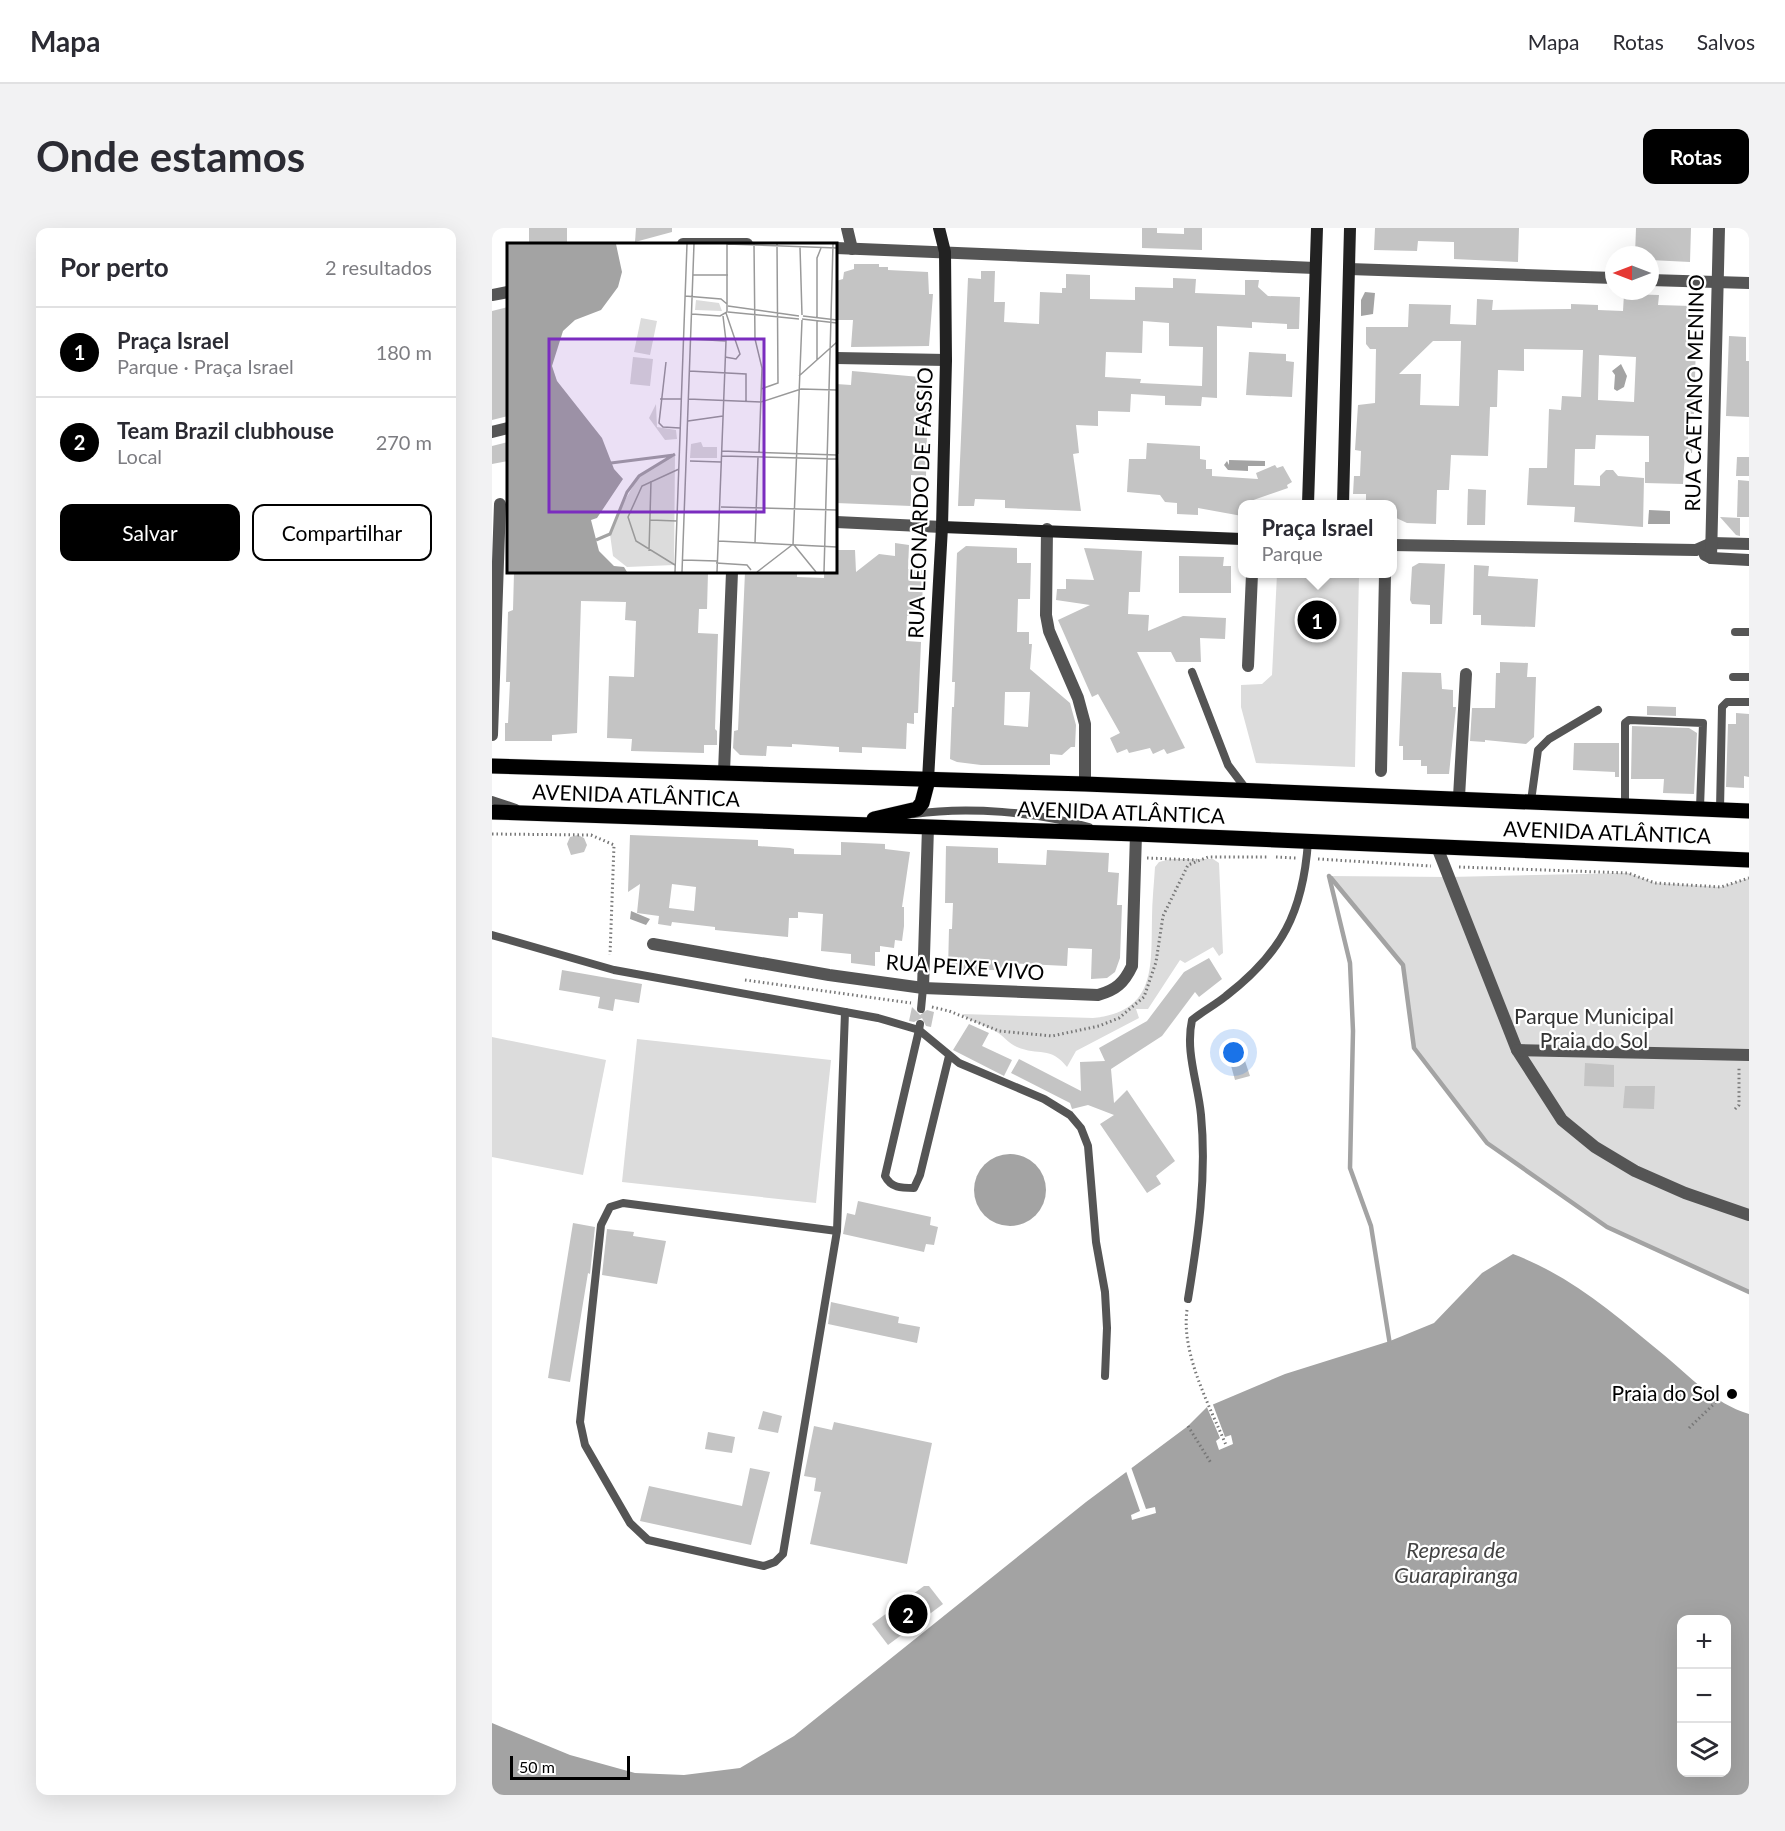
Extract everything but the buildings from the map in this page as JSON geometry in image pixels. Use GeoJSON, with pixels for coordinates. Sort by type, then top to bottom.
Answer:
{"type":"FeatureCollection","features":[{"type":"Feature","properties":{"kind":"main road","name":"AVENIDA ATLÂNTICA"},"geometry":{"type":"LineString","coordinates":[[492,766],[1459,797],[1749,811]]}},
{"type":"Feature","properties":{"kind":"main road"},"geometry":{"type":"LineString","coordinates":[[853,823],[917,809],[922,802],[928,780]]}},
{"type":"Feature","properties":{"kind":"main road","name":"AVENIDA ATLÂNTICA"},"geometry":{"type":"LineString","coordinates":[[492,812],[853,823],[1749,860]]}},
{"type":"Feature","properties":{"kind":"street"},"geometry":{"type":"LineString","coordinates":[[847,228],[852,249]]}},
{"type":"Feature","properties":{"kind":"street","name":"RUA LEONARDO DE FASSIO"},"geometry":{"type":"LineString","coordinates":[[928,780],[942,527],[946,360],[945,252],[939,228]]}},
{"type":"Feature","properties":{"kind":"street"},"geometry":{"type":"LineString","coordinates":[[1308,500],[1317,228]]}},
{"type":"Feature","properties":{"kind":"street"},"geometry":{"type":"LineString","coordinates":[[1343,500],[1350,228]]}},
{"type":"Feature","properties":{"kind":"street","name":"RUA CAETANO MENINO"},"geometry":{"type":"LineString","coordinates":[[1711,558],[1719,228]]}},
{"type":"Feature","properties":{"kind":"street"},"geometry":{"type":"LineString","coordinates":[[692,243],[724,243]]}},
{"type":"Feature","properties":{"kind":"street"},"geometry":{"type":"LineString","coordinates":[[837,248],[1315,268]]}},
{"type":"Feature","properties":{"kind":"street"},"geometry":{"type":"LineString","coordinates":[[1349,269],[1605,278]]}},
{"type":"Feature","properties":{"kind":"street"},"geometry":{"type":"LineString","coordinates":[[1659,280],[1749,283]]}},
{"type":"Feature","properties":{"kind":"street"},"geometry":{"type":"LineString","coordinates":[[492,295],[507,292]]}},
{"type":"Feature","properties":{"kind":"street"},"geometry":{"type":"LineString","coordinates":[[837,358],[946,360]]}},
{"type":"Feature","properties":{"kind":"street"},"geometry":{"type":"LineString","coordinates":[[492,432],[507,428]]}},
{"type":"Feature","properties":{"kind":"street"},"geometry":{"type":"LineString","coordinates":[[492,735],[500,505]]}},
{"type":"Feature","properties":{"kind":"street"},"geometry":{"type":"LineString","coordinates":[[837,522],[1047,529],[1238,539]]}},
{"type":"Feature","properties":{"kind":"street"},"geometry":{"type":"LineString","coordinates":[[1047,529],[1046,615],[1049,631],[1078,698],[1085,724],[1085,784]]}},
{"type":"Feature","properties":{"kind":"street"},"geometry":{"type":"LineString","coordinates":[[1397,545],[1696,550],[1712,543],[1749,544]]}},
{"type":"Feature","properties":{"kind":"street"},"geometry":{"type":"LineString","coordinates":[[1696,550],[1711,558],[1749,560]]}},
{"type":"Feature","properties":{"kind":"street"},"geometry":{"type":"LineString","coordinates":[[724,772],[732,573]]}},
{"type":"Feature","properties":{"kind":"street"},"geometry":{"type":"LineString","coordinates":[[1248,666],[1252,578]]}},
{"type":"Feature","properties":{"kind":"street"},"geometry":{"type":"LineString","coordinates":[[1381,771],[1385,578]]}},
{"type":"Feature","properties":{"kind":"street"},"geometry":{"type":"LineString","coordinates":[[1459,797],[1466,674]]}},
{"type":"Feature","properties":{"kind":"street"},"geometry":{"type":"LineString","coordinates":[[923,988],[928,826]]}},
{"type":"Feature","properties":{"kind":"street","name":"RUA PEIXE VIVO"},"geometry":{"type":"LineString","coordinates":[[653,944],[829,975],[923,988],[1098,995],[1113,991],[1126,980],[1132,966],[1137,834]]}},
{"type":"Feature","properties":{"kind":"street"},"geometry":{"type":"LineString","coordinates":[[1437,847],[1517,1050],[1562,1120],[1595,1147],[1635,1171],[1749,1215]]}},
{"type":"Feature","properties":{"kind":"street"},"geometry":{"type":"LineString","coordinates":[[1517,1050],[1744,1055]]}},
{"type":"Feature","properties":{"kind":"lane"},"geometry":{"type":"LineString","coordinates":[[1735,632],[1749,632]]}},
{"type":"Feature","properties":{"kind":"lane"},"geometry":{"type":"LineString","coordinates":[[1192,672],[1228,765],[1246,790]]}},
{"type":"Feature","properties":{"kind":"lane"},"geometry":{"type":"LineString","coordinates":[[1733,677],[1749,677]]}},
{"type":"Feature","properties":{"kind":"lane"},"geometry":{"type":"LineString","coordinates":[[1720,810],[1722,707],[1727,702],[1749,702]]}},
{"type":"Feature","properties":{"kind":"lane"},"geometry":{"type":"LineString","coordinates":[[1531,801],[1538,750],[1549,739],[1598,710]]}},
{"type":"Feature","properties":{"kind":"lane"},"geometry":{"type":"LineString","coordinates":[[1624,806],[1625,723],[1629,720],[1702,723],[1700,808]]}},
{"type":"Feature","properties":{"kind":"lane"},"geometry":{"type":"LineString","coordinates":[[492,800],[531,813]]}},
{"type":"Feature","properties":{"kind":"lane"},"geometry":{"type":"LineString","coordinates":[[853,823],[939,810],[1052,816],[1107,833]]}},
{"type":"Feature","properties":{"kind":"lane"},"geometry":{"type":"LineString","coordinates":[[1188,1299],[1202,1208],[1201,1114],[1188,1037],[1192,1020],[1252,974],[1278,945],[1293,918],[1308,842]]}},
{"type":"Feature","properties":{"kind":"lane"},"geometry":{"type":"LineString","coordinates":[[492,934],[614,970],[919,1027],[958,1063],[1044,1099],[1070,1115],[1081,1128],[1088,1146],[1096,1242],[1105,1292],[1107,1328],[1104,1376]]}},
{"type":"Feature","properties":{"kind":"lane"},"geometry":{"type":"LineString","coordinates":[[921,1007],[923,988]]}},
{"type":"Feature","properties":{"kind":"lane"},"geometry":{"type":"LineString","coordinates":[[837,1231],[623,1203],[610,1207],[600,1225],[580,1422],[585,1445],[630,1523],[648,1540],[764,1566],[775,1562],[783,1554],[837,1231],[845,1012]]}},
{"type":"Feature","properties":{"kind":"lane"},"geometry":{"type":"LineString","coordinates":[[919,1027],[885,1176],[889,1183],[898,1188],[914,1188],[920,1175],[949,1056]]}},
{"type":"Feature","properties":{"kind":"path"},"geometry":{"type":"LineString","coordinates":[[492,834],[591,835],[614,845],[609,955],[618,958]]}},
{"type":"Feature","properties":{"kind":"path"},"geometry":{"type":"LineString","coordinates":[[738,980],[949,1011],[999,1031],[1052,1036],[1119,1018],[1144,997],[1156,962],[1163,916],[1188,865],[1208,857],[1628,873],[1655,883],[1721,887],[1749,878]]}},
{"type":"Feature","properties":{"kind":"path"},"geometry":{"type":"LineString","coordinates":[[1136,858],[1201,860]]}},
{"type":"Feature","properties":{"kind":"path"},"geometry":{"type":"LineString","coordinates":[[1735,1109],[1739,1105],[1744,1055]]}},
{"type":"Feature","properties":{"kind":"path"},"geometry":{"type":"LineString","coordinates":[[1188,1299],[1184,1330],[1189,1351],[1226,1445]]}},
{"type":"Feature","properties":{"kind":"path"},"geometry":{"type":"LineString","coordinates":[[1689,1428],[1718,1400]]}},
{"type":"Feature","properties":{"kind":"path"},"geometry":{"type":"LineString","coordinates":[[1188,1426],[1210,1463]]}},
{"type":"Feature","properties":{"kind":"green space"},"geometry":{"type":"Polygon","coordinates":[[[1277,578],[1359,578],[1355,767],[1256,763],[1241,707],[1241,685],[1262,684],[1272,675],[1277,578]]]}},
{"type":"Feature","properties":{"kind":"green space"},"geometry":{"type":"Polygon","coordinates":[[[1171,859],[1213,859],[1219,863],[1223,953],[1219,956],[1213,947],[1185,963],[1180,960],[1148,1009],[1136,1009],[1139,1018],[1076,1051],[1067,1067],[1061,1060],[1050,1054],[1014,1046],[998,1033],[962,1014],[1093,1018],[1114,1014],[1129,1007],[1139,997],[1150,970],[1155,867],[1159,862],[1171,859]]]}},
{"type":"Feature","properties":{"kind":"green space","name":"Parque Municipal Praia do Sol"},"geometry":{"type":"Polygon","coordinates":[[[1628,873],[1655,883],[1721,887],[1749,878],[1749,1292],[1607,1227],[1487,1143],[1414,1048],[1403,965],[1329,876],[1449,877],[1628,873]]]}},
{"type":"Feature","properties":{"kind":"green space"},"geometry":{"type":"Polygon","coordinates":[[[492,1037],[606,1060],[583,1175],[492,1157],[492,1037]]]}},
{"type":"Feature","properties":{"kind":"green space"},"geometry":{"type":"Polygon","coordinates":[[[637,1039],[831,1060],[816,1203],[622,1182],[637,1039]]]}},
{"type":"Feature","properties":{"kind":"water"},"geometry":{"type":"Polygon","coordinates":[[[1365,292],[1375,293],[1373,314],[1361,316],[1361,300],[1365,292]]]}},
{"type":"Feature","properties":{"kind":"water"},"geometry":{"type":"Polygon","coordinates":[[[1621,364],[1627,376],[1624,387],[1617,391],[1614,389],[1615,375],[1612,371],[1621,364]]]}},
{"type":"Feature","properties":{"kind":"water"},"geometry":{"type":"Polygon","coordinates":[[[1229,460],[1265,461],[1265,466],[1248,466],[1248,471],[1228,470],[1224,465],[1227,461],[1229,465],[1229,460]]]}},
{"type":"Feature","properties":{"kind":"water"},"geometry":{"type":"Polygon","coordinates":[[[1649,510],[1670,511],[1670,524],[1648,524],[1649,510]]]}},
{"type":"Feature","properties":{"kind":"water"},"geometry":{"type":"Polygon","coordinates":[[[631,911],[650,919],[646,925],[630,919],[631,911]]]}},
{"type":"Feature","properties":{"kind":"water"},"geometry":{"type":"Polygon","coordinates":[[[1017,1154],[1036,1164],[1044,1176],[1046,1190],[1044,1204],[1036,1216],[1024,1224],[1003,1226],[984,1216],[976,1204],[974,1183],[984,1164],[996,1156],[1017,1154]]]}},
{"type":"Feature","properties":{"kind":"water","name":"Represa de Guarapiranga"},"geometry":{"type":"Polygon","coordinates":[[[1513,1254],[1535,1263],[1574,1285],[1610,1311],[1703,1389],[1724,1403],[1749,1414],[1749,1795],[492,1795],[492,1723],[570,1755],[635,1773],[684,1775],[740,1768],[794,1736],[1086,1502],[1188,1426],[1207,1407],[1285,1374],[1390,1341],[1434,1323],[1482,1273],[1513,1254]]]}},
{"type":"Feature","properties":{"kind":"pier"},"geometry":{"type":"Polygon","coordinates":[[[1212,1402],[1225,1437],[1231,1435],[1233,1444],[1219,1450],[1216,1441],[1220,1438],[1206,1405],[1212,1402]]]}},
{"type":"Feature","properties":{"kind":"pier"},"geometry":{"type":"Polygon","coordinates":[[[1131,1467],[1146,1509],[1155,1507],[1156,1513],[1132,1520],[1131,1515],[1140,1511],[1126,1471],[1131,1467]]]}},
{"type":"Feature","properties":{"kind":"waterway"},"geometry":{"type":"LineString","coordinates":[[1329,876],[1350,963],[1353,1031],[1350,1168],[1371,1226],[1390,1345]]}},
{"type":"Feature","properties":{"kind":"waterway"},"geometry":{"type":"LineString","coordinates":[[1331,878],[1403,965],[1414,1048],[1487,1143],[1607,1227],[1749,1292]]}},
{"type":"Feature","properties":{"kind":"place","name":"Praça Israel"},"geometry":{"type":"Point","coordinates":[1317,620]}},
{"type":"Feature","properties":{"kind":"place","name":"Praia do Sol"},"geometry":{"type":"Point","coordinates":[1732,1394]}},
{"type":"Feature","properties":{"kind":"place","name":"Team Brazil clubhouse"},"geometry":{"type":"Point","coordinates":[908,1614]}}]}
